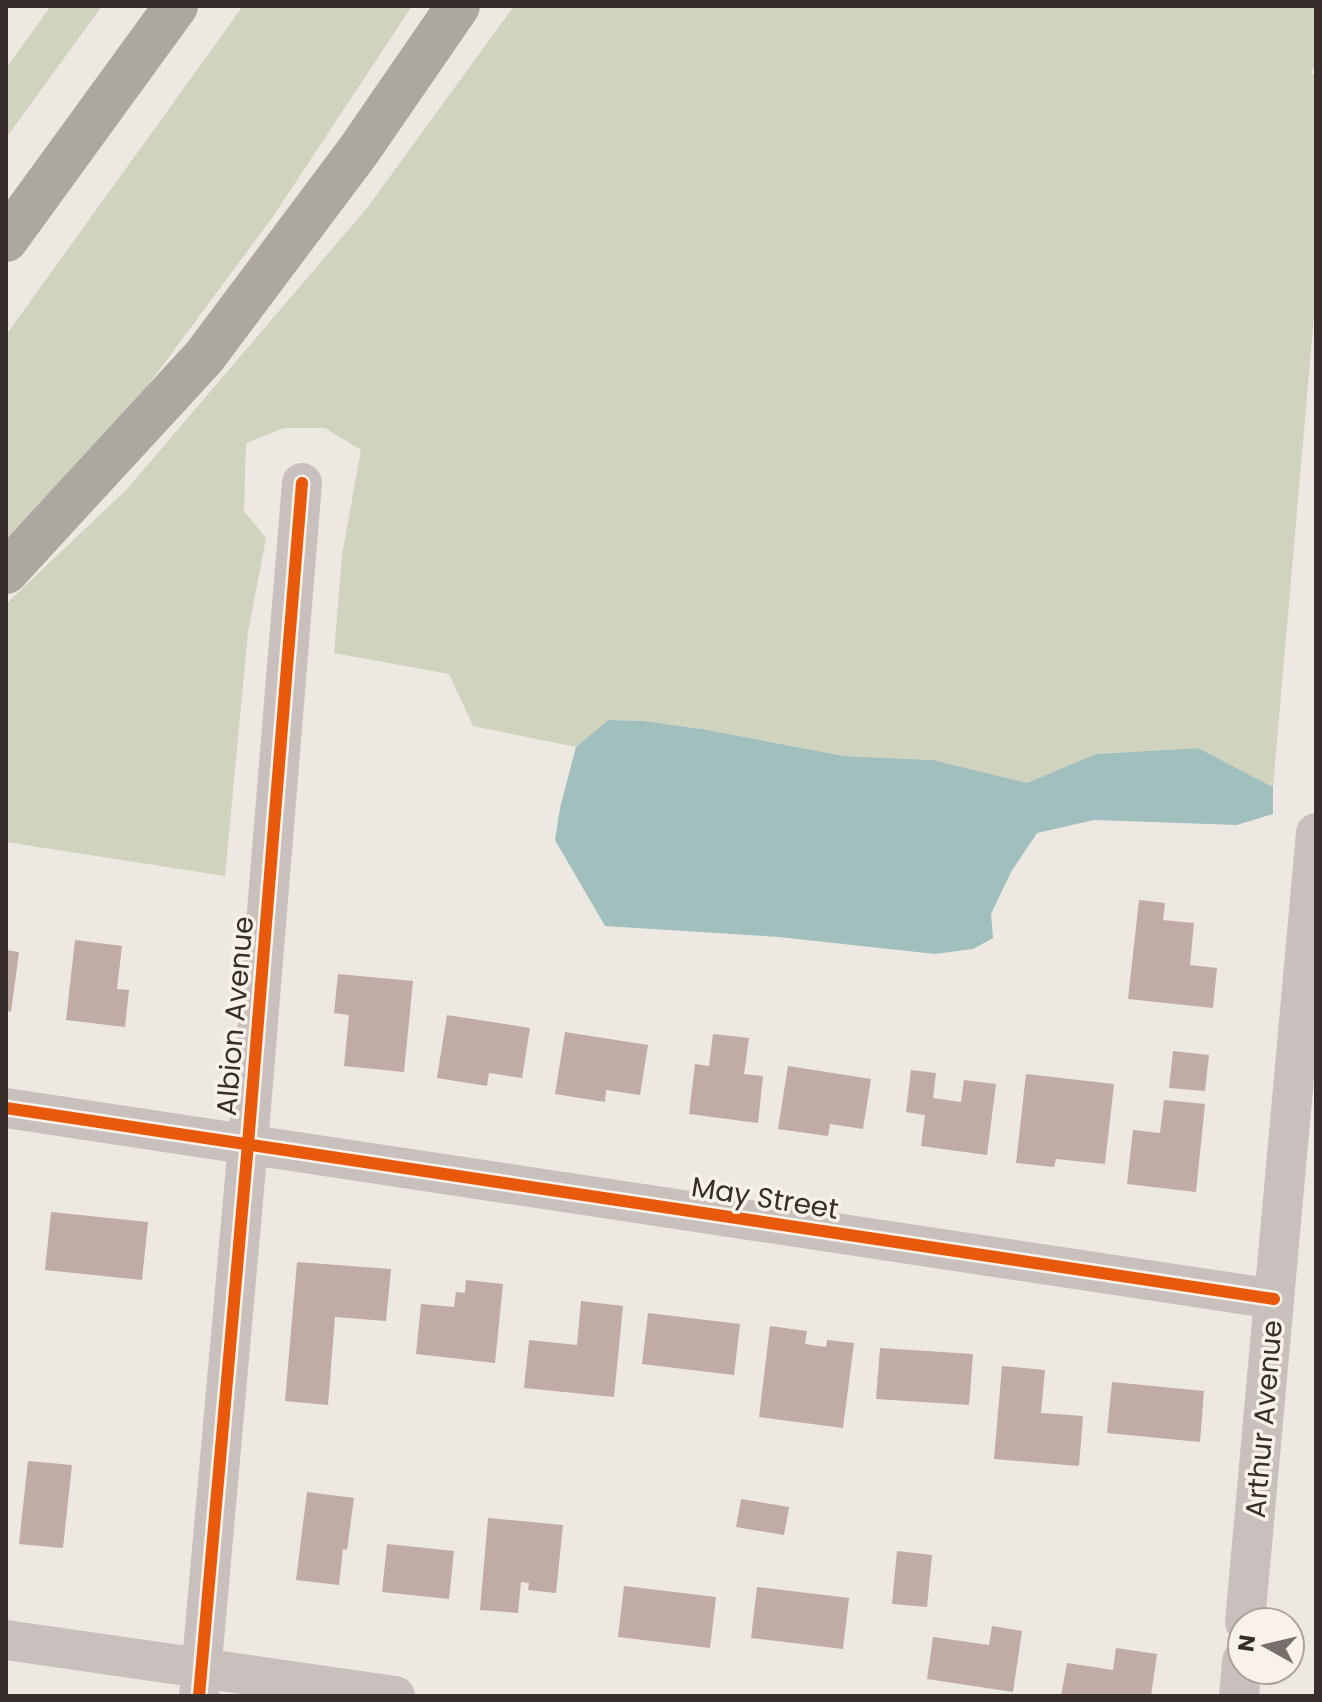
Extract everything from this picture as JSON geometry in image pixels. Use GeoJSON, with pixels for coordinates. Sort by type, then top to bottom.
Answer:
{"type":"FeatureCollection","features":[{"type":"Feature","properties":{"kind":"highway"},"geometry":{"type":"LineString","coordinates":[[6,240],[176,6]]}},
{"type":"Feature","properties":{"kind":"highway"},"geometry":{"type":"LineString","coordinates":[[6,572],[204,357],[359,150],[458,6]]}},
{"type":"Feature","properties":{"kind":"street","name":"Albion Avenue"},"geometry":{"type":"LineString","coordinates":[[200,1682],[302,483]]}},
{"type":"Feature","properties":{"kind":"street","name":"Arthur Avenue"},"geometry":{"type":"LineString","coordinates":[[1246,1606],[1316,833]]}},
{"type":"Feature","properties":{"kind":"street","name":"May Street"},"geometry":{"type":"LineString","coordinates":[[6,1108],[1274,1299]]}},
{"type":"Feature","properties":{"kind":"street"},"geometry":{"type":"LineString","coordinates":[[6,1640],[200,1682],[395,1696]]}},
{"type":"Feature","properties":{"kind":"green space"},"geometry":{"type":"Polygon","coordinates":[[[51,6],[102,6],[6,138],[6,68],[51,6]]]}},
{"type":"Feature","properties":{"kind":"green space"},"geometry":{"type":"Polygon","coordinates":[[[243,6],[412,6],[272,218],[134,404],[6,539],[6,335],[243,6]]]}},
{"type":"Feature","properties":{"kind":"green space"},"geometry":{"type":"Polygon","coordinates":[[[514,6],[1316,6],[1316,63],[1311,73],[1316,76],[1316,293],[1273,787],[1198,748],[1096,754],[1027,783],[933,760],[844,756],[643,721],[608,720],[576,747],[473,726],[449,674],[334,653],[342,555],[361,450],[325,428],[284,428],[246,443],[244,511],[266,538],[248,632],[225,876],[6,842],[6,604],[127,489],[367,208],[514,6]]]}},
{"type":"Feature","properties":{"kind":"water"},"geometry":{"type":"Polygon","coordinates":[[[608,720],[702,729],[844,756],[933,760],[1027,783],[1096,754],[1198,748],[1273,787],[1273,814],[1237,825],[1094,820],[1037,833],[1011,872],[991,914],[993,938],[973,949],[935,954],[779,937],[605,926],[555,840],[576,747],[608,720]]]}},
{"type":"Feature","properties":{"kind":"building"},"geometry":{"type":"Polygon","coordinates":[[[1139,900],[1165,903],[1163,920],[1194,923],[1190,965],[1217,968],[1213,1008],[1128,999],[1139,900]]]}},
{"type":"Feature","properties":{"kind":"building"},"geometry":{"type":"Polygon","coordinates":[[[75,940],[122,946],[117,989],[129,990],[125,1027],[66,1020],[75,940]]]}},
{"type":"Feature","properties":{"kind":"building"},"geometry":{"type":"Polygon","coordinates":[[[6,950],[19,952],[11,1012],[6,1011],[6,950]]]}},
{"type":"Feature","properties":{"kind":"building"},"geometry":{"type":"Polygon","coordinates":[[[338,974],[413,981],[404,1072],[344,1066],[349,1015],[334,1013],[338,974]]]}},
{"type":"Feature","properties":{"kind":"building"},"geometry":{"type":"Polygon","coordinates":[[[447,1015],[530,1028],[522,1078],[489,1073],[487,1086],[437,1078],[447,1015]]]}},
{"type":"Feature","properties":{"kind":"building"},"geometry":{"type":"Polygon","coordinates":[[[565,1032],[648,1045],[640,1095],[606,1090],[605,1102],[555,1094],[565,1032]]]}},
{"type":"Feature","properties":{"kind":"building"},"geometry":{"type":"Polygon","coordinates":[[[713,1034],[749,1038],[744,1074],[763,1076],[758,1123],[689,1114],[695,1064],[709,1066],[713,1034]]]}},
{"type":"Feature","properties":{"kind":"building"},"geometry":{"type":"Polygon","coordinates":[[[1173,1051],[1209,1055],[1205,1091],[1169,1088],[1173,1051]]]}},
{"type":"Feature","properties":{"kind":"building"},"geometry":{"type":"Polygon","coordinates":[[[788,1066],[871,1079],[863,1129],[830,1124],[828,1136],[778,1129],[788,1066]]]}},
{"type":"Feature","properties":{"kind":"building"},"geometry":{"type":"Polygon","coordinates":[[[911,1070],[936,1073],[933,1098],[961,1102],[964,1080],[996,1084],[987,1155],[921,1146],[925,1115],[906,1112],[911,1070]]]}},
{"type":"Feature","properties":{"kind":"building"},"geometry":{"type":"Polygon","coordinates":[[[1026,1074],[1114,1084],[1105,1164],[1056,1159],[1054,1167],[1016,1163],[1026,1074]]]}},
{"type":"Feature","properties":{"kind":"building"},"geometry":{"type":"Polygon","coordinates":[[[1164,1100],[1205,1104],[1196,1192],[1127,1184],[1133,1130],[1160,1133],[1164,1100]]]}},
{"type":"Feature","properties":{"kind":"building"},"geometry":{"type":"Polygon","coordinates":[[[51,1212],[148,1222],[142,1280],[45,1270],[51,1212]]]}},
{"type":"Feature","properties":{"kind":"building"},"geometry":{"type":"Polygon","coordinates":[[[297,1262],[391,1269],[386,1321],[335,1317],[328,1405],[285,1401],[297,1262]]]}},
{"type":"Feature","properties":{"kind":"building"},"geometry":{"type":"Polygon","coordinates":[[[466,1280],[503,1284],[495,1363],[416,1354],[421,1304],[454,1307],[456,1292],[465,1293],[466,1280]]]}},
{"type":"Feature","properties":{"kind":"building"},"geometry":{"type":"Polygon","coordinates":[[[581,1301],[623,1306],[614,1397],[524,1388],[529,1340],[577,1345],[581,1301]]]}},
{"type":"Feature","properties":{"kind":"building"},"geometry":{"type":"Polygon","coordinates":[[[648,1313],[740,1324],[734,1375],[642,1364],[648,1313]]]}},
{"type":"Feature","properties":{"kind":"building"},"geometry":{"type":"Polygon","coordinates":[[[770,1326],[807,1331],[805,1344],[826,1347],[827,1340],[854,1343],[843,1428],[759,1417],[770,1326]]]}},
{"type":"Feature","properties":{"kind":"building"},"geometry":{"type":"Polygon","coordinates":[[[880,1348],[973,1354],[969,1405],[876,1399],[880,1348]]]}},
{"type":"Feature","properties":{"kind":"building"},"geometry":{"type":"Polygon","coordinates":[[[1002,1366],[1045,1370],[1041,1413],[1083,1416],[1079,1466],[994,1459],[1002,1366]]]}},
{"type":"Feature","properties":{"kind":"building"},"geometry":{"type":"Polygon","coordinates":[[[1112,1382],[1204,1391],[1200,1442],[1107,1433],[1112,1382]]]}},
{"type":"Feature","properties":{"kind":"building"},"geometry":{"type":"Polygon","coordinates":[[[28,1461],[72,1465],[63,1548],[19,1544],[28,1461]]]}},
{"type":"Feature","properties":{"kind":"building"},"geometry":{"type":"Polygon","coordinates":[[[307,1492],[354,1498],[339,1585],[296,1580],[307,1492]]]}},
{"type":"Feature","properties":{"kind":"building"},"geometry":{"type":"Polygon","coordinates":[[[741,1499],[789,1507],[784,1535],[736,1527],[741,1499]]]}},
{"type":"Feature","properties":{"kind":"building"},"geometry":{"type":"Polygon","coordinates":[[[488,1518],[563,1525],[556,1593],[528,1590],[529,1583],[521,1582],[518,1613],[480,1610],[488,1518]]]}},
{"type":"Feature","properties":{"kind":"building"},"geometry":{"type":"Polygon","coordinates":[[[387,1544],[454,1551],[449,1599],[382,1592],[387,1544]]]}},
{"type":"Feature","properties":{"kind":"building"},"geometry":{"type":"Polygon","coordinates":[[[897,1551],[932,1555],[927,1607],[892,1604],[897,1551]]]}},
{"type":"Feature","properties":{"kind":"building"},"geometry":{"type":"Polygon","coordinates":[[[624,1586],[716,1597],[710,1648],[618,1637],[624,1586]]]}},
{"type":"Feature","properties":{"kind":"building"},"geometry":{"type":"Polygon","coordinates":[[[757,1587],[849,1598],[843,1649],[751,1638],[757,1587]]]}},
{"type":"Feature","properties":{"kind":"building"},"geometry":{"type":"Polygon","coordinates":[[[992,1626],[1022,1631],[1013,1692],[927,1679],[933,1637],[989,1645],[992,1626]]]}},
{"type":"Feature","properties":{"kind":"building"},"geometry":{"type":"Polygon","coordinates":[[[1116,1648],[1157,1654],[1151,1696],[1061,1696],[1067,1663],[1113,1670],[1116,1648]]]}},
{"type":"Feature","properties":{"kind":"cycle path"},"geometry":{"type":"LineString","coordinates":[[199,1696],[302,483]]}},
{"type":"Feature","properties":{"kind":"cycle path"},"geometry":{"type":"LineString","coordinates":[[6,1108],[1274,1299]]}}]}
